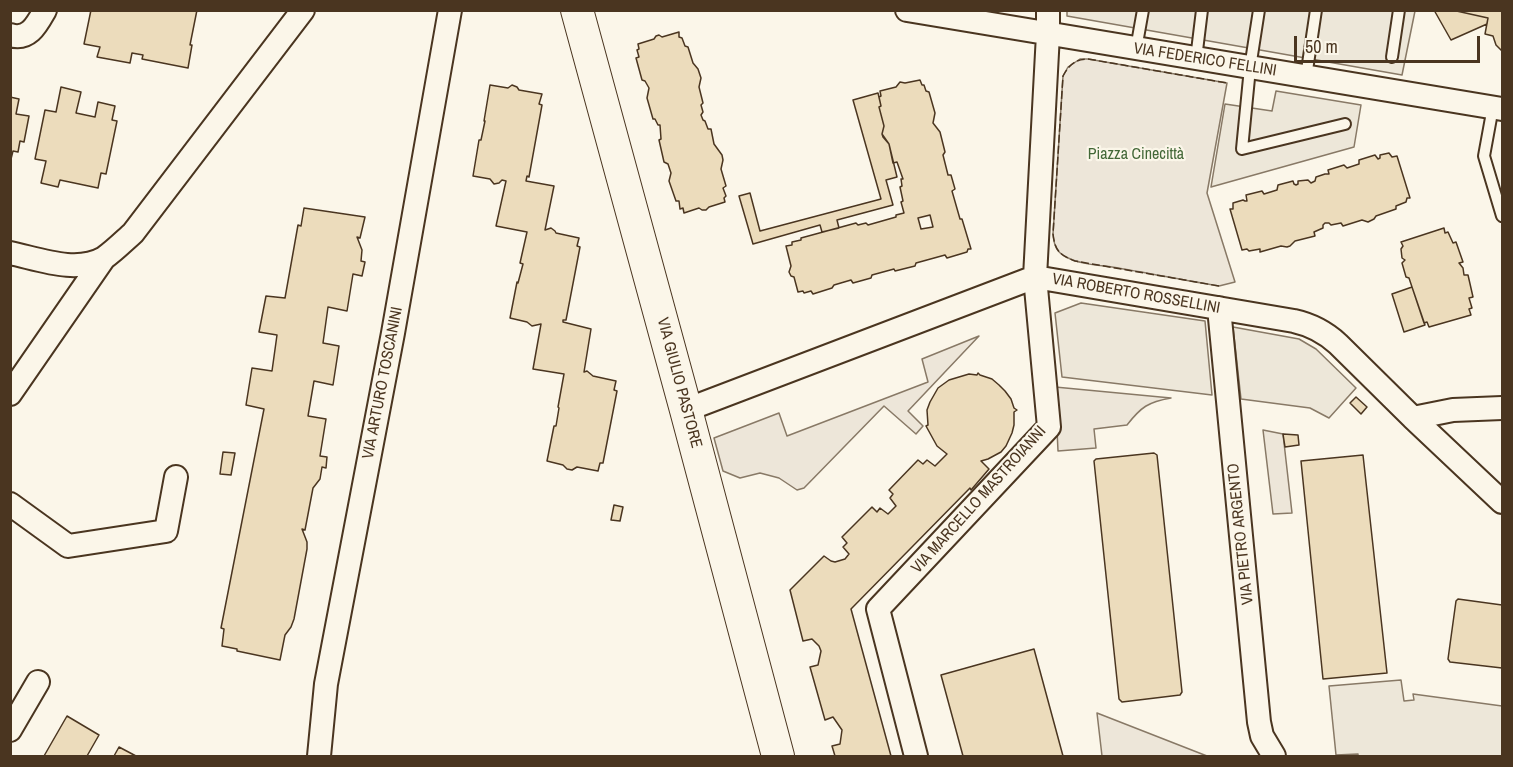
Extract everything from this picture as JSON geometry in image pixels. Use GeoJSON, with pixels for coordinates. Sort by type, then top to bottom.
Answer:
{"type":"FeatureCollection","features":[{"type":"Feature","properties":{"kind":"street"},"geometry":{"type":"LineString","coordinates":[[10,34],[26,35],[35,27],[45,10]]}},
{"type":"Feature","properties":{"kind":"street"},"geometry":{"type":"LineString","coordinates":[[10,394],[104,258],[133,233],[303,10]]}},
{"type":"Feature","properties":{"kind":"street","name":"VIA ARTURO TOSCANINI"},"geometry":{"type":"LineString","coordinates":[[319,756],[326,684],[393,333],[450,10]]}},
{"type":"Feature","properties":{"kind":"street","name":"VIA GIULIO PASTORE"},"geometry":{"type":"LineString","coordinates":[[577,10],[778,756]]}},
{"type":"Feature","properties":{"kind":"street","name":"VIA FEDERICO FELLINI"},"geometry":{"type":"LineString","coordinates":[[907,10],[1498,108]]}},
{"type":"Feature","properties":{"kind":"street","name":"VIA MARCELLO MASTROIANNI"},"geometry":{"type":"LineString","coordinates":[[916,756],[878,609],[1049,427],[1035,277],[1048,10]]}},
{"type":"Feature","properties":{"kind":"street"},"geometry":{"type":"LineString","coordinates":[[10,253],[63,264],[86,265],[104,258]]}},
{"type":"Feature","properties":{"kind":"street","name":"VIA ROBERTO ROSSELLINI"},"geometry":{"type":"LineString","coordinates":[[686,410],[1035,277],[1294,321],[1322,331],[1503,502]]}},
{"type":"Feature","properties":{"kind":"street","name":"VIA PIETRO ARGENTO"},"geometry":{"type":"LineString","coordinates":[[1219,308],[1259,722],[1262,736],[1274,756]]}},
{"type":"Feature","properties":{"kind":"street"},"geometry":{"type":"LineString","coordinates":[[1413,418],[1453,410],[1503,408]]}},
{"type":"Feature","properties":{"kind":"street"},"geometry":{"type":"LineString","coordinates":[[10,504],[68,546],[166,531],[176,477]]}},
{"type":"Feature","properties":{"kind":"street"},"geometry":{"type":"LineString","coordinates":[[10,730],[38,682]]}},
{"type":"Feature","properties":{"kind":"lane"},"geometry":{"type":"LineString","coordinates":[[1136,49],[1143,10]]}},
{"type":"Feature","properties":{"kind":"lane"},"geometry":{"type":"LineString","coordinates":[[1196,59],[1203,10]]}},
{"type":"Feature","properties":{"kind":"lane"},"geometry":{"type":"LineString","coordinates":[[1259,10],[1250,68],[1242,149],[1345,124]]}},
{"type":"Feature","properties":{"kind":"lane"},"geometry":{"type":"LineString","coordinates":[[1306,77],[1316,10]]}},
{"type":"Feature","properties":{"kind":"lane"},"geometry":{"type":"LineString","coordinates":[[1392,57],[1399,10]]}},
{"type":"Feature","properties":{"kind":"lane"},"geometry":{"type":"LineString","coordinates":[[1498,108],[1484,156],[1503,216]]}},
{"type":"Feature","properties":{"kind":"green space","name":"Piazza Cinecittà"},"geometry":{"type":"Polygon","coordinates":[[[1080,59],[1227,83],[1207,193],[1235,282],[1219,286],[1088,264],[1071,259],[1058,250],[1053,234],[1063,76],[1068,67],[1080,59]]]}},
{"type":"Feature","properties":{"kind":"green space"},"geometry":{"type":"Polygon","coordinates":[[[979,336],[908,411],[923,426],[916,434],[884,406],[804,488],[797,490],[779,478],[760,473],[740,478],[723,471],[714,438],[779,413],[787,436],[928,382],[922,359],[979,336]]]}},
{"type":"Feature","properties":{"kind":"green space"},"geometry":{"type":"Polygon","coordinates":[[[1055,387],[1171,398],[1146,406],[1127,425],[1094,429],[1096,448],[1058,451],[1055,387]]]}},
{"type":"Feature","properties":{"kind":"green space"},"geometry":{"type":"Polygon","coordinates":[[[1263,430],[1283,434],[1292,513],[1273,514],[1263,430]]]}},
{"type":"Feature","properties":{"kind":"green space"},"geometry":{"type":"Polygon","coordinates":[[[1097,713],[1207,756],[1102,756],[1097,713]]]}},
{"type":"Feature","properties":{"kind":"shaded area"},"geometry":{"type":"Polygon","coordinates":[[[1067,10],[1415,11],[1402,75],[1067,16],[1067,10]]]}},
{"type":"Feature","properties":{"kind":"shaded area"},"geometry":{"type":"Polygon","coordinates":[[[1276,91],[1361,105],[1354,147],[1211,187],[1225,104],[1272,111],[1276,91]]]}},
{"type":"Feature","properties":{"kind":"shaded area"},"geometry":{"type":"Polygon","coordinates":[[[1081,303],[1205,321],[1212,395],[1062,377],[1055,313],[1081,303]]]}},
{"type":"Feature","properties":{"kind":"shaded area"},"geometry":{"type":"Polygon","coordinates":[[[1233,327],[1299,339],[1316,349],[1356,388],[1329,418],[1310,408],[1241,399],[1233,327]]]}},
{"type":"Feature","properties":{"kind":"shaded area"},"geometry":{"type":"Polygon","coordinates":[[[1401,680],[1404,701],[1414,700],[1413,694],[1502,706],[1502,756],[1336,755],[1329,686],[1401,680]]]}},
{"type":"Feature","properties":{"kind":"building"},"geometry":{"type":"Polygon","coordinates":[[[91,10],[197,10],[188,68],[142,59],[143,55],[132,53],[130,63],[97,57],[100,47],[84,44],[91,10]]]}},
{"type":"Feature","properties":{"kind":"building"},"geometry":{"type":"Polygon","coordinates":[[[1434,10],[1452,10],[1488,18],[1487,24],[1451,40],[1434,10]]]}},
{"type":"Feature","properties":{"kind":"building"},"geometry":{"type":"Polygon","coordinates":[[[1452,10],[1502,10],[1502,51],[1496,45],[1493,36],[1485,34],[1488,18],[1452,10]]]}},
{"type":"Feature","properties":{"kind":"building"},"geometry":{"type":"Polygon","coordinates":[[[679,32],[679,37],[688,47],[701,78],[699,87],[703,112],[701,115],[708,129],[711,129],[714,144],[722,155],[721,169],[726,186],[723,188],[726,196],[725,202],[706,210],[699,208],[684,213],[683,208],[680,209],[679,201],[676,201],[669,181],[671,173],[668,164],[664,162],[659,140],[661,139],[660,125],[653,119],[647,98],[649,88],[642,80],[636,58],[639,57],[638,44],[659,35],[662,37],[679,32]]]}},
{"type":"Feature","properties":{"kind":"building"},"geometry":{"type":"Polygon","coordinates":[[[920,80],[929,92],[935,113],[933,123],[940,132],[948,175],[951,175],[955,189],[952,191],[971,249],[947,258],[945,255],[916,263],[915,266],[872,275],[871,278],[853,283],[851,280],[813,294],[811,291],[798,292],[794,277],[789,272],[791,266],[786,246],[792,245],[792,242],[801,240],[801,238],[856,223],[868,225],[904,213],[900,187],[902,186],[901,179],[903,179],[897,162],[893,163],[889,144],[882,134],[884,126],[879,97],[881,96],[880,91],[896,87],[900,82],[920,80]],[[930,215],[918,218],[921,229],[933,227],[930,215]]]}},
{"type":"Feature","properties":{"kind":"building"},"geometry":{"type":"Polygon","coordinates":[[[490,85],[508,88],[512,85],[519,90],[542,94],[529,177],[527,176],[526,181],[554,186],[545,230],[551,228],[556,233],[579,238],[577,246],[580,247],[566,320],[563,322],[591,329],[584,372],[616,381],[614,390],[617,391],[603,463],[600,463],[598,471],[577,467],[572,470],[547,461],[554,426],[556,426],[564,374],[533,369],[541,324],[532,326],[527,322],[510,318],[523,264],[520,263],[527,232],[496,226],[506,181],[502,180],[494,184],[490,179],[473,176],[490,85]]]}},
{"type":"Feature","properties":{"kind":"building"},"geometry":{"type":"Polygon","coordinates":[[[61,87],[81,92],[76,113],[95,117],[98,102],[115,106],[112,120],[117,121],[106,174],[101,173],[98,188],[60,180],[58,187],[41,183],[46,161],[35,159],[45,110],[56,112],[61,87]]]}},
{"type":"Feature","properties":{"kind":"building"},"geometry":{"type":"Polygon","coordinates":[[[878,93],[884,126],[882,134],[889,144],[897,177],[886,180],[893,205],[837,220],[839,228],[822,232],[820,225],[753,244],[739,196],[750,193],[760,231],[881,199],[853,100],[878,93]]]}},
{"type":"Feature","properties":{"kind":"building"},"geometry":{"type":"Polygon","coordinates":[[[10,97],[19,99],[16,114],[29,116],[24,142],[20,141],[18,152],[13,151],[10,163],[10,97]]]}},
{"type":"Feature","properties":{"kind":"building"},"geometry":{"type":"Polygon","coordinates":[[[1389,153],[1392,157],[1397,156],[1410,198],[1396,206],[1396,209],[1376,216],[1368,222],[1362,220],[1343,226],[1341,223],[1331,225],[1325,223],[1323,228],[1314,232],[1315,236],[1295,241],[1287,247],[1281,246],[1260,252],[1260,249],[1242,250],[1230,209],[1233,209],[1233,203],[1247,201],[1246,195],[1262,191],[1264,194],[1277,190],[1278,185],[1293,181],[1296,185],[1298,181],[1308,180],[1311,183],[1316,177],[1329,174],[1328,170],[1344,165],[1347,168],[1359,164],[1359,160],[1375,155],[1378,159],[1380,155],[1389,153]]]}},
{"type":"Feature","properties":{"kind":"building"},"geometry":{"type":"Polygon","coordinates":[[[304,208],[365,217],[360,238],[357,237],[362,250],[361,261],[365,262],[362,276],[353,274],[347,311],[328,307],[323,343],[339,346],[333,385],[314,381],[308,416],[326,419],[320,456],[327,457],[326,468],[322,467],[320,479],[313,488],[305,530],[302,529],[307,549],[294,619],[285,635],[280,660],[222,646],[224,629],[221,628],[264,409],[246,405],[252,368],[272,371],[277,335],[259,332],[266,296],[285,298],[298,225],[301,226],[304,208]]]}},
{"type":"Feature","properties":{"kind":"building"},"geometry":{"type":"Polygon","coordinates":[[[1444,228],[1453,243],[1456,242],[1463,262],[1459,263],[1464,275],[1468,275],[1473,297],[1469,298],[1472,308],[1469,309],[1471,315],[1429,327],[1427,322],[1424,323],[1409,278],[1406,277],[1402,263],[1405,260],[1402,258],[1401,242],[1444,228]]]}},
{"type":"Feature","properties":{"kind":"building"},"geometry":{"type":"Polygon","coordinates":[[[1412,287],[1425,325],[1404,332],[1392,294],[1412,287]]]}},
{"type":"Feature","properties":{"kind":"building"},"geometry":{"type":"Polygon","coordinates":[[[978,373],[992,379],[1011,399],[1017,410],[1014,412],[1012,433],[1001,452],[981,461],[989,469],[971,490],[970,488],[851,609],[891,756],[835,756],[832,746],[840,744],[842,730],[833,717],[825,720],[810,667],[818,665],[821,651],[812,639],[803,641],[790,590],[824,556],[835,562],[845,559],[849,554],[843,547],[847,543],[842,537],[872,507],[877,512],[880,508],[888,514],[896,506],[890,498],[893,494],[889,490],[918,460],[923,464],[927,460],[935,466],[947,454],[937,446],[926,426],[928,425],[927,410],[930,402],[938,388],[949,380],[978,373]]]}},
{"type":"Feature","properties":{"kind":"building"},"geometry":{"type":"Polygon","coordinates":[[[1356,397],[1367,407],[1361,414],[1350,403],[1356,397]]]}},
{"type":"Feature","properties":{"kind":"building"},"geometry":{"type":"Polygon","coordinates":[[[1283,434],[1298,435],[1299,445],[1285,447],[1283,434]]]}},
{"type":"Feature","properties":{"kind":"building"},"geometry":{"type":"Polygon","coordinates":[[[223,452],[235,453],[231,475],[220,474],[223,452]]]}},
{"type":"Feature","properties":{"kind":"building"},"geometry":{"type":"Polygon","coordinates":[[[1154,453],[1157,455],[1182,692],[1180,695],[1122,702],[1119,699],[1094,461],[1154,453]]]}},
{"type":"Feature","properties":{"kind":"building"},"geometry":{"type":"Polygon","coordinates":[[[1363,455],[1387,673],[1323,679],[1301,461],[1363,455]]]}},
{"type":"Feature","properties":{"kind":"building"},"geometry":{"type":"Polygon","coordinates":[[[614,505],[623,507],[620,521],[611,520],[614,505]]]}},
{"type":"Feature","properties":{"kind":"building"},"geometry":{"type":"Polygon","coordinates":[[[1458,599],[1502,605],[1502,668],[1450,662],[1448,659],[1458,599]]]}},
{"type":"Feature","properties":{"kind":"building"},"geometry":{"type":"Polygon","coordinates":[[[1034,649],[1063,756],[963,756],[941,675],[1034,649]]]}},
{"type":"Feature","properties":{"kind":"building"},"geometry":{"type":"Polygon","coordinates":[[[67,716],[99,735],[87,756],[44,756],[67,716]]]}},
{"type":"Feature","properties":{"kind":"building"},"geometry":{"type":"Polygon","coordinates":[[[119,747],[136,756],[114,756],[119,747]]]}},
{"type":"Feature","properties":{"kind":"fence"},"geometry":{"type":"LineString","coordinates":[[1219,286],[1075,261],[1059,252],[1053,234],[1063,76],[1073,63],[1088,59],[1227,83]]}}]}
